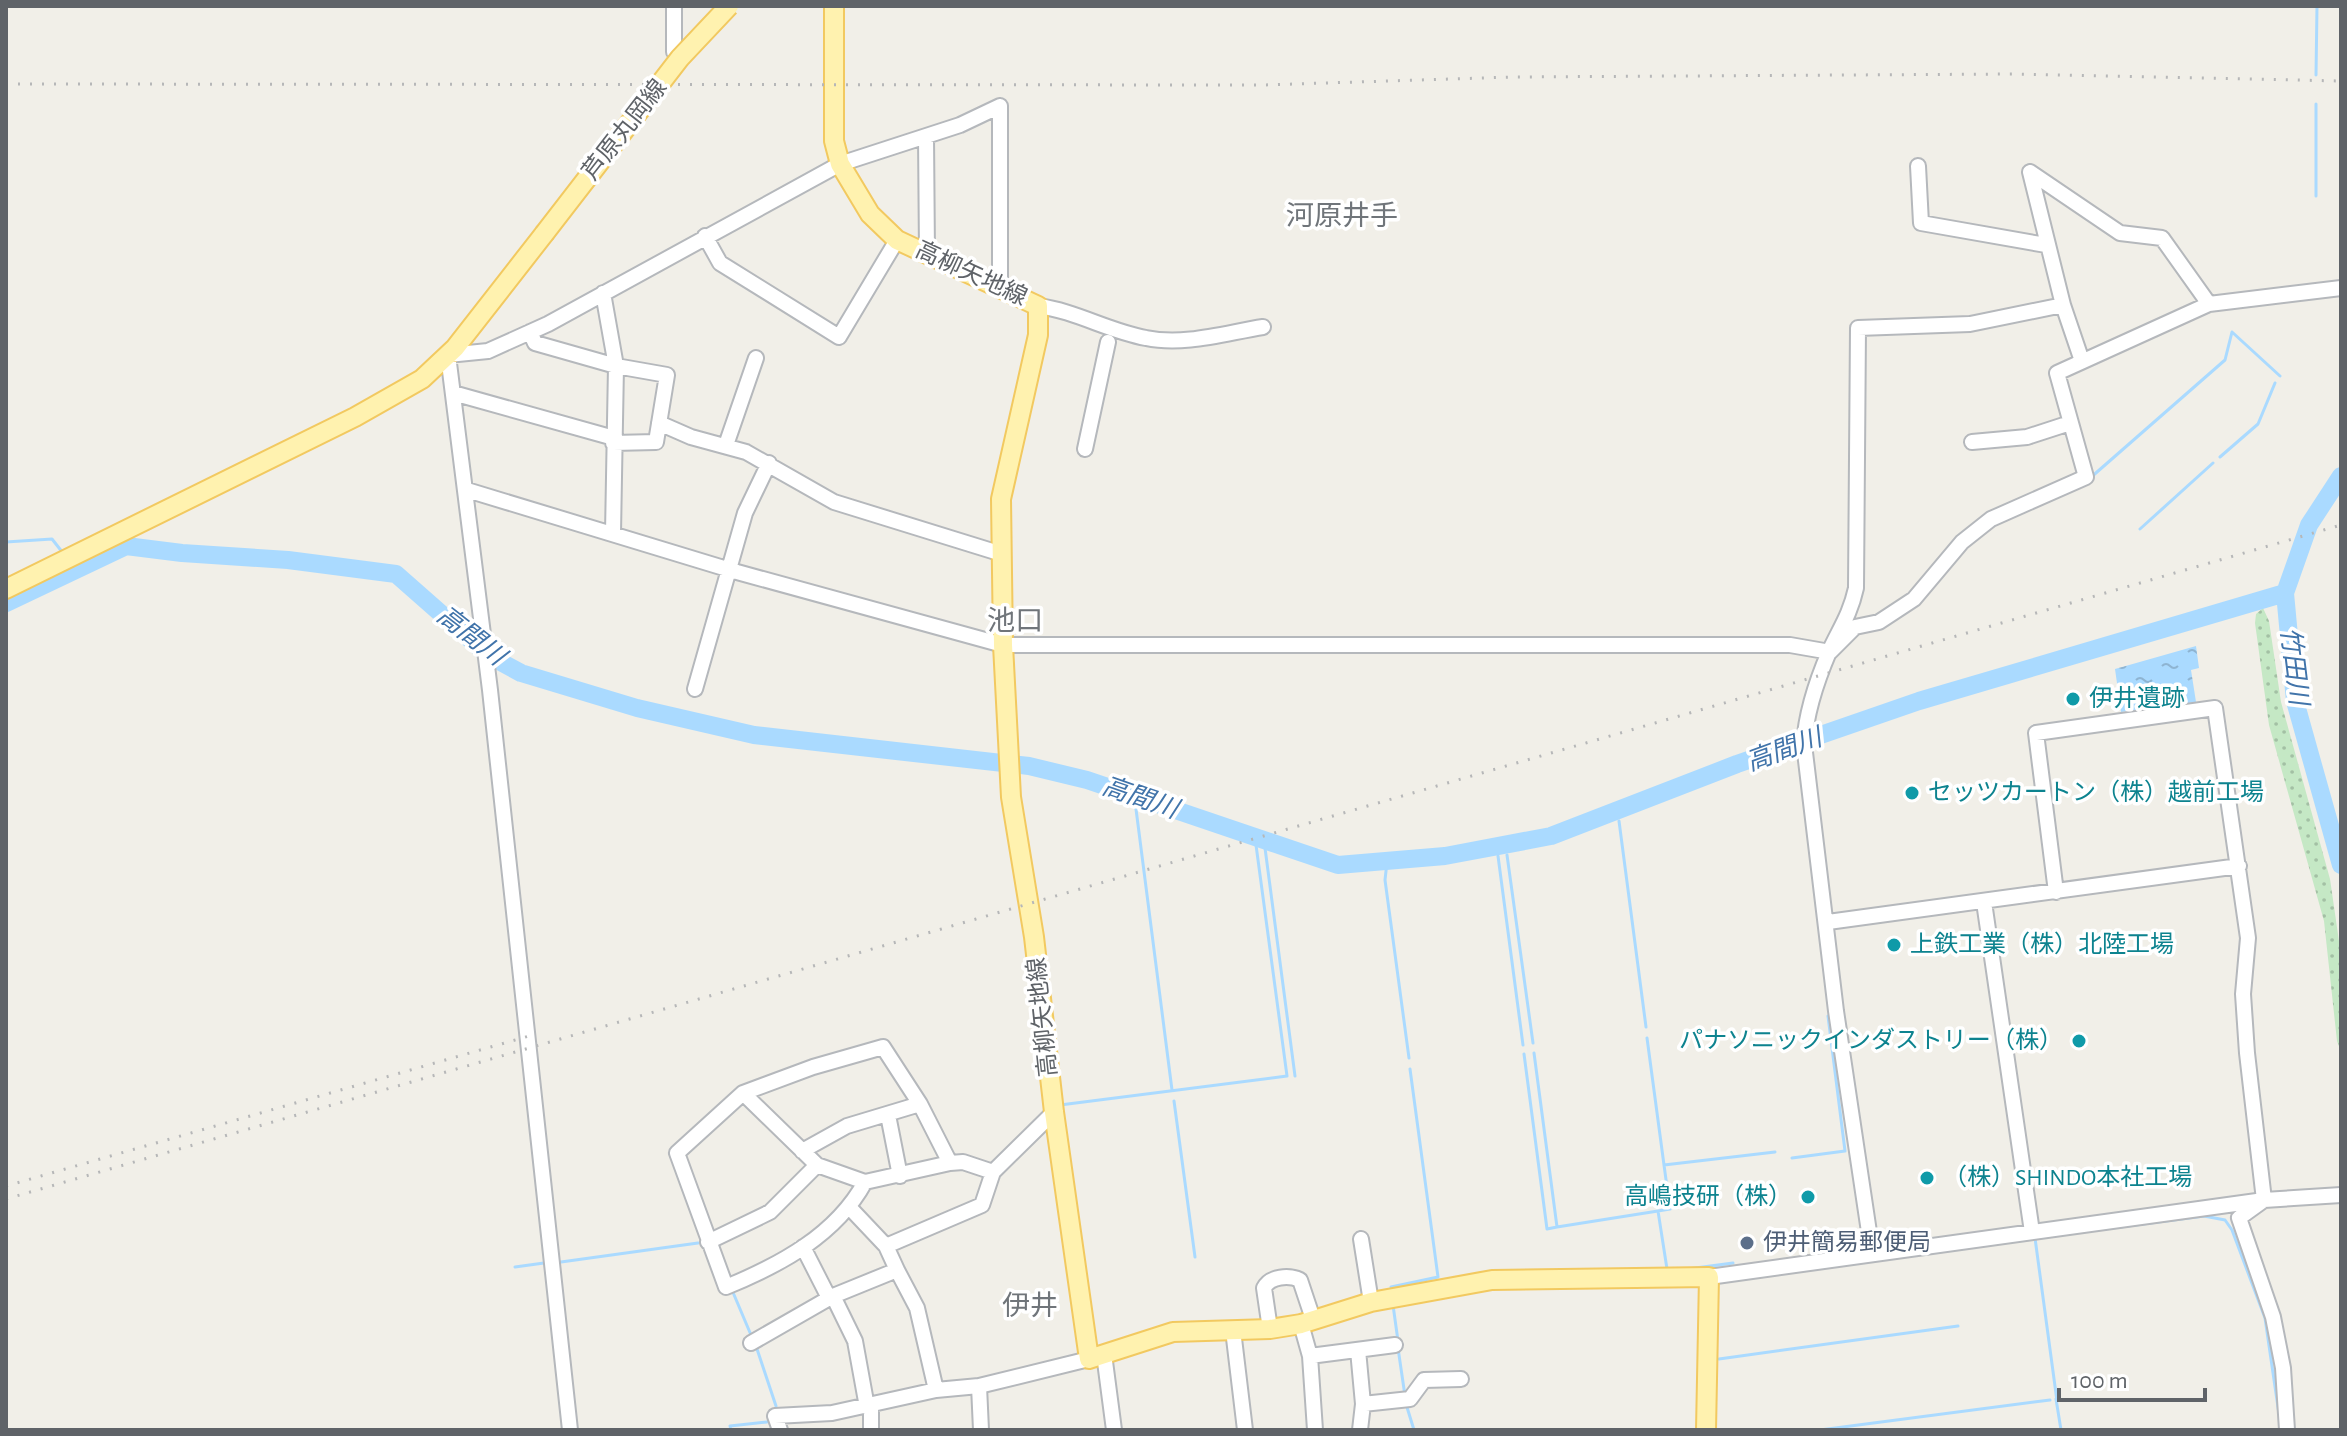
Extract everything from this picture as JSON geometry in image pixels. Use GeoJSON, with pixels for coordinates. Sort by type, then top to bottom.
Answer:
{"type":"FeatureCollection","features":[{"type":"Feature","properties":{"kind":"main road","name":"芦原丸岡線"},"geometry":{"type":"LineString","coordinates":[[6,589],[355,417],[422,379],[448,355],[680,58],[729,6]]}},
{"type":"Feature","properties":{"kind":"main road","name":"高柳矢地線"},"geometry":{"type":"LineString","coordinates":[[834,6],[834,141],[840,164],[870,214],[897,240],[1038,306],[1038,335],[1001,499],[1003,645],[1011,797],[1034,937],[1054,1112],[1097,1357]]}},
{"type":"Feature","properties":{"kind":"main road"},"geometry":{"type":"LineString","coordinates":[[1097,1357],[1173,1332],[1270,1329],[1371,1302],[1492,1280],[1709,1277],[1706,1430]]}},
{"type":"Feature","properties":{"kind":"street"},"geometry":{"type":"LineString","coordinates":[[674,6],[674,52]]}},
{"type":"Feature","properties":{"kind":"street"},"geometry":{"type":"LineString","coordinates":[[570,1430],[467,490],[448,355],[488,351],[530,332],[840,164],[960,125],[1000,106],[1000,287]]}},
{"type":"Feature","properties":{"kind":"street"},"geometry":{"type":"LineString","coordinates":[[926,136],[927,254]]}},
{"type":"Feature","properties":{"kind":"street"},"geometry":{"type":"LineString","coordinates":[[1918,166],[1921,223],[2046,245]]}},
{"type":"Feature","properties":{"kind":"street"},"geometry":{"type":"LineString","coordinates":[[2082,361],[2046,245],[2030,172],[2120,233],[2162,238],[2209,304]]}},
{"type":"Feature","properties":{"kind":"street"},"geometry":{"type":"LineString","coordinates":[[705,236],[720,263],[839,337],[897,240]]}},
{"type":"Feature","properties":{"kind":"street"},"geometry":{"type":"LineString","coordinates":[[1830,652],[1855,627],[1879,622],[1914,599],[1962,542],[1991,519],[2086,477],[2057,373],[2209,304],[2341,288]]}},
{"type":"Feature","properties":{"kind":"street"},"geometry":{"type":"LineString","coordinates":[[603,293],[616,366],[613,533]]}},
{"type":"Feature","properties":{"kind":"street"},"geometry":{"type":"LineString","coordinates":[[1872,1252],[1836,1011],[1828,922],[1804,754],[1809,714],[1830,652],[1850,616],[1856,588],[1859,514],[1858,328],[1970,324],[2063,305]]}},
{"type":"Feature","properties":{"kind":"street"},"geometry":{"type":"LineString","coordinates":[[1038,306],[1071,311],[1146,338],[1182,341],[1263,327]]}},
{"type":"Feature","properties":{"kind":"street"},"geometry":{"type":"LineString","coordinates":[[453,393],[614,441],[656,442],[667,375],[616,366],[535,343],[530,332]]}},
{"type":"Feature","properties":{"kind":"street"},"geometry":{"type":"LineString","coordinates":[[1085,449],[1108,342]]}},
{"type":"Feature","properties":{"kind":"street"},"geometry":{"type":"LineString","coordinates":[[726,445],[756,358]]}},
{"type":"Feature","properties":{"kind":"street"},"geometry":{"type":"LineString","coordinates":[[659,423],[769,463],[834,502],[1002,554]]}},
{"type":"Feature","properties":{"kind":"street"},"geometry":{"type":"LineString","coordinates":[[1972,442],[2027,437],[2070,423]]}},
{"type":"Feature","properties":{"kind":"street"},"geometry":{"type":"LineString","coordinates":[[695,689],[745,513],[769,463]]}},
{"type":"Feature","properties":{"kind":"street"},"geometry":{"type":"LineString","coordinates":[[467,490],[729,569],[1003,645],[1790,645],[1830,652]]}},
{"type":"Feature","properties":{"kind":"street"},"geometry":{"type":"LineString","coordinates":[[2056,892],[2036,733],[2215,708],[2248,938],[2243,994],[2264,1200]]}},
{"type":"Feature","properties":{"kind":"street"},"geometry":{"type":"LineString","coordinates":[[1828,922],[2239,866]]}},
{"type":"Feature","properties":{"kind":"street"},"geometry":{"type":"LineString","coordinates":[[1984,902],[2032,1232]]}},
{"type":"Feature","properties":{"kind":"street"},"geometry":{"type":"LineString","coordinates":[[865,1182],[851,1209],[778,1266],[726,1287],[677,1153],[743,1093],[813,1067],[883,1047],[920,1104],[950,1163]]}},
{"type":"Feature","properties":{"kind":"street"},"geometry":{"type":"LineString","coordinates":[[743,1093],[817,1165],[865,1182],[950,1163],[963,1162],[993,1172]]}},
{"type":"Feature","properties":{"kind":"street"},"geometry":{"type":"LineString","coordinates":[[802,1151],[847,1126],[920,1104]]}},
{"type":"Feature","properties":{"kind":"street"},"geometry":{"type":"LineString","coordinates":[[886,1246],[982,1205],[993,1172],[1054,1112]]}},
{"type":"Feature","properties":{"kind":"street"},"geometry":{"type":"LineString","coordinates":[[888,1115],[900,1176]]}},
{"type":"Feature","properties":{"kind":"street"},"geometry":{"type":"LineString","coordinates":[[708,1242],[770,1212],[817,1165]]}},
{"type":"Feature","properties":{"kind":"street"},"geometry":{"type":"LineString","coordinates":[[1709,1277],[2264,1200],[2341,1195]]}},
{"type":"Feature","properties":{"kind":"street"},"geometry":{"type":"LineString","coordinates":[[2264,1200],[2239,1218],[2273,1317],[2283,1368],[2287,1430]]}},
{"type":"Feature","properties":{"kind":"street"},"geometry":{"type":"LineString","coordinates":[[851,1209],[886,1246],[917,1308],[936,1390]]}},
{"type":"Feature","properties":{"kind":"street"},"geometry":{"type":"LineString","coordinates":[[1361,1239],[1371,1302]]}},
{"type":"Feature","properties":{"kind":"street"},"geometry":{"type":"LineString","coordinates":[[803,1247],[855,1341],[871,1430]]}},
{"type":"Feature","properties":{"kind":"street"},"geometry":{"type":"LineString","coordinates":[[751,1343],[831,1297],[897,1270]]}},
{"type":"Feature","properties":{"kind":"street"},"geometry":{"type":"LineString","coordinates":[[1270,1329],[1264,1288],[1274,1279],[1293,1277],[1300,1280],[1307,1321],[1315,1430]]}},
{"type":"Feature","properties":{"kind":"street"},"geometry":{"type":"LineString","coordinates":[[1233,1330],[1245,1430]]}},
{"type":"Feature","properties":{"kind":"street"},"geometry":{"type":"LineString","coordinates":[[1310,1356],[1395,1345]]}},
{"type":"Feature","properties":{"kind":"street"},"geometry":{"type":"LineString","coordinates":[[1358,1350],[1363,1404],[1360,1430]]}},
{"type":"Feature","properties":{"kind":"street"},"geometry":{"type":"LineString","coordinates":[[780,1430],[775,1416],[832,1413],[936,1390],[979,1386],[1097,1357],[1114,1430]]}},
{"type":"Feature","properties":{"kind":"street"},"geometry":{"type":"LineString","coordinates":[[1363,1404],[1410,1399],[1424,1380],[1461,1379]]}},
{"type":"Feature","properties":{"kind":"street"},"geometry":{"type":"LineString","coordinates":[[979,1386],[981,1430]]}},
{"type":"Feature","properties":{"kind":"green space"},"geometry":{"type":"Polygon","coordinates":[[[2263,608],[2269,621],[2281,702],[2330,879],[2341,955],[2341,1052],[2337,1041],[2324,921],[2269,725],[2255,623],[2256,614],[2263,608]]]}},
{"type":"Feature","properties":{"kind":"water"},"geometry":{"type":"Polygon","coordinates":[[[2196,646],[2199,668],[2191,670],[2196,702],[2121,712],[2115,669],[2196,646]]]}},
{"type":"Feature","properties":{"kind":"waterway"},"geometry":{"type":"LineString","coordinates":[[2316,75],[2317,6]]}},
{"type":"Feature","properties":{"kind":"waterway"},"geometry":{"type":"LineString","coordinates":[[2316,104],[2316,196]]}},
{"type":"Feature","properties":{"kind":"waterway"},"geometry":{"type":"LineString","coordinates":[[2089,479],[2225,360],[2232,332],[2280,376]]}},
{"type":"Feature","properties":{"kind":"waterway"},"geometry":{"type":"LineString","coordinates":[[2220,457],[2258,424],[2275,383]]}},
{"type":"Feature","properties":{"kind":"waterway"},"geometry":{"type":"LineString","coordinates":[[2140,529],[2213,463]]}},
{"type":"Feature","properties":{"kind":"waterway","name":"竹田川"},"geometry":{"type":"LineString","coordinates":[[2341,476],[2309,525],[2285,593],[2295,701],[2341,865]]}},
{"type":"Feature","properties":{"kind":"waterway"},"geometry":{"type":"LineString","coordinates":[[6,542],[52,539],[63,553]]}},
{"type":"Feature","properties":{"kind":"waterway","name":"高間川"},"geometry":{"type":"LineString","coordinates":[[6,603],[126,546],[288,560],[396,574],[488,655],[521,673],[637,708],[754,735],[1029,766],[1087,780],[1338,865],[1445,856],[1551,836],[1737,764],[1919,701],[2285,593]]}},
{"type":"Feature","properties":{"kind":"waterway"},"geometry":{"type":"LineString","coordinates":[[1136,809],[1172,1090]]}},
{"type":"Feature","properties":{"kind":"waterway"},"geometry":{"type":"LineString","coordinates":[[1619,821],[1646,1027]]}},
{"type":"Feature","properties":{"kind":"waterway"},"geometry":{"type":"LineString","coordinates":[[1060,1105],[1287,1076],[1256,845]]}},
{"type":"Feature","properties":{"kind":"waterway"},"geometry":{"type":"LineString","coordinates":[[1265,848],[1295,1076]]}},
{"type":"Feature","properties":{"kind":"waterway"},"geometry":{"type":"LineString","coordinates":[[1507,855],[1533,1043]]}},
{"type":"Feature","properties":{"kind":"waterway"},"geometry":{"type":"LineString","coordinates":[[1498,856],[1523,1045]]}},
{"type":"Feature","properties":{"kind":"waterway"},"geometry":{"type":"LineString","coordinates":[[1387,862],[1385,880],[1409,1058]]}},
{"type":"Feature","properties":{"kind":"waterway"},"geometry":{"type":"LineString","coordinates":[[1792,1158],[1845,1151],[1828,1016]]}},
{"type":"Feature","properties":{"kind":"waterway"},"geometry":{"type":"LineString","coordinates":[[1647,1038],[1664,1165],[1775,1152]]}},
{"type":"Feature","properties":{"kind":"waterway"},"geometry":{"type":"LineString","coordinates":[[1534,1053],[1557,1227],[1658,1211]]}},
{"type":"Feature","properties":{"kind":"waterway"},"geometry":{"type":"LineString","coordinates":[[1524,1054],[1547,1229],[1557,1227]]}},
{"type":"Feature","properties":{"kind":"waterway"},"geometry":{"type":"LineString","coordinates":[[1391,1287],[1438,1277],[1410,1069]]}},
{"type":"Feature","properties":{"kind":"waterway"},"geometry":{"type":"LineString","coordinates":[[1174,1101],[1195,1257]]}},
{"type":"Feature","properties":{"kind":"waterway"},"geometry":{"type":"LineString","coordinates":[[1664,1165],[1670,1209],[1658,1211],[1667,1269]]}},
{"type":"Feature","properties":{"kind":"waterway"},"geometry":{"type":"LineString","coordinates":[[2105,1229],[2204,1216],[2225,1220],[2232,1230],[2265,1318],[2279,1414]]}},
{"type":"Feature","properties":{"kind":"waterway"},"geometry":{"type":"LineString","coordinates":[[2035,1238],[2057,1401]]}},
{"type":"Feature","properties":{"kind":"waterway"},"geometry":{"type":"LineString","coordinates":[[561,1262],[698,1243]]}},
{"type":"Feature","properties":{"kind":"waterway"},"geometry":{"type":"LineString","coordinates":[[515,1267],[544,1263]]}},
{"type":"Feature","properties":{"kind":"waterway"},"geometry":{"type":"LineString","coordinates":[[1688,1269],[1733,1263]]}},
{"type":"Feature","properties":{"kind":"waterway"},"geometry":{"type":"LineString","coordinates":[[732,1290],[751,1335]]}},
{"type":"Feature","properties":{"kind":"waterway"},"geometry":{"type":"LineString","coordinates":[[1393,1305],[1398,1341]]}},
{"type":"Feature","properties":{"kind":"waterway"},"geometry":{"type":"LineString","coordinates":[[1719,1359],[1958,1326]]}},
{"type":"Feature","properties":{"kind":"waterway"},"geometry":{"type":"LineString","coordinates":[[756,1346],[776,1406]]}},
{"type":"Feature","properties":{"kind":"waterway"},"geometry":{"type":"LineString","coordinates":[[1398,1348],[1405,1396]]}},
{"type":"Feature","properties":{"kind":"waterway"},"geometry":{"type":"LineString","coordinates":[[2056,1399],[2061,1430]]}},
{"type":"Feature","properties":{"kind":"waterway"},"geometry":{"type":"LineString","coordinates":[[1820,1430],[2050,1400]]}},
{"type":"Feature","properties":{"kind":"waterway"},"geometry":{"type":"LineString","coordinates":[[1406,1404],[1414,1430]]}},
{"type":"Feature","properties":{"kind":"waterway"},"geometry":{"type":"LineString","coordinates":[[731,1430],[730,1426],[767,1422]]}},
{"type":"Feature","properties":{"kind":"railway"},"geometry":{"type":"LineString","coordinates":[[6,84],[1263,85],[1513,77],[2013,74],[2341,81]]}},
{"type":"Feature","properties":{"kind":"railway"},"geometry":{"type":"LineString","coordinates":[[6,1199],[2341,525]]}},
{"type":"Feature","properties":{"kind":"railway"},"geometry":{"type":"LineString","coordinates":[[6,1186],[529,1036]]}},
{"type":"Feature","properties":{"kind":"place","name":"伊井遺跡"},"geometry":{"type":"Point","coordinates":[2073,699]}},
{"type":"Feature","properties":{"kind":"place","name":"セッツカートン（株）越前工場"},"geometry":{"type":"Point","coordinates":[1912,793]}},
{"type":"Feature","properties":{"kind":"place","name":"上鉄工業（株）北陸工場"},"geometry":{"type":"Point","coordinates":[1894,945]}},
{"type":"Feature","properties":{"kind":"place","name":"パナソニックインダストリー（株）"},"geometry":{"type":"Point","coordinates":[2079,1041]}},
{"type":"Feature","properties":{"kind":"place","name":"（株）SHINDO本社工場"},"geometry":{"type":"Point","coordinates":[1927,1178]}},
{"type":"Feature","properties":{"kind":"place","name":"高嶋技研（株）"},"geometry":{"type":"Point","coordinates":[1808,1197]}},
{"type":"Feature","properties":{"kind":"place","name":"伊井簡易郵便局"},"geometry":{"type":"Point","coordinates":[1747,1243]}},
{"type":"Feature","properties":{"kind":"district","name":"河原井手"},"geometry":{"type":"Point","coordinates":[1342,217]}},
{"type":"Feature","properties":{"kind":"district","name":"池口"},"geometry":{"type":"Point","coordinates":[1015,622]}},
{"type":"Feature","properties":{"kind":"district","name":"伊井"},"geometry":{"type":"Point","coordinates":[1030,1307]}}]}
